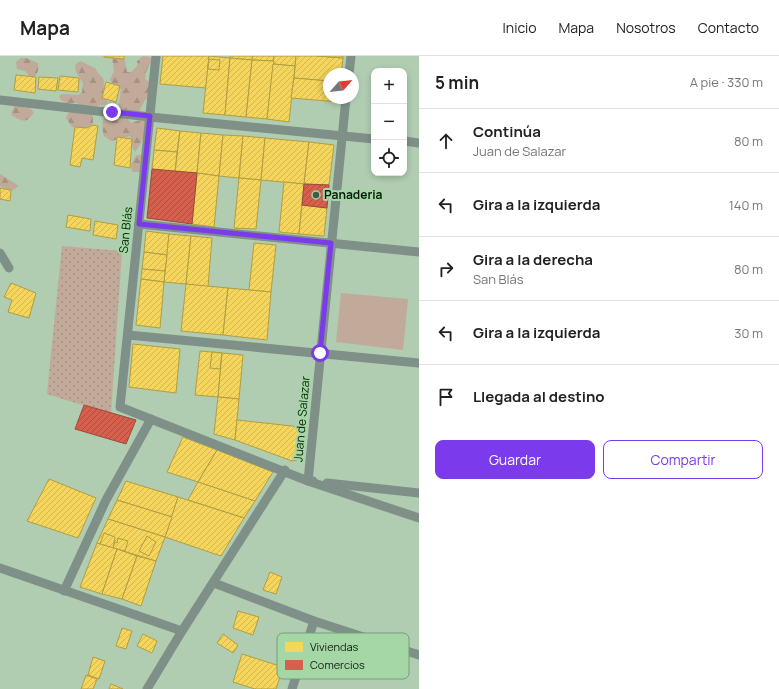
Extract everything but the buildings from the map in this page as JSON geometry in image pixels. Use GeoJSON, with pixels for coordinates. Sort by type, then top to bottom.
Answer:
{"type":"FeatureCollection","features":[{"type":"Feature","properties":{"kind":"street","name":"San Blás"},"geometry":{"type":"LineString","coordinates":[[151,419],[120,407],[156,56]]}},
{"type":"Feature","properties":{"kind":"street"},"geometry":{"type":"LineString","coordinates":[[350,68],[351,56]]}},
{"type":"Feature","properties":{"kind":"street"},"geometry":{"type":"LineString","coordinates":[[0,100],[371,138]]}},
{"type":"Feature","properties":{"kind":"street","name":"Juan de Salazar"},"geometry":{"type":"LineString","coordinates":[[308,480],[345,104]]}},
{"type":"Feature","properties":{"kind":"street"},"geometry":{"type":"LineString","coordinates":[[407,141],[419,143]]}},
{"type":"Feature","properties":{"kind":"street"},"geometry":{"type":"LineString","coordinates":[[139,224],[419,252]]}},
{"type":"Feature","properties":{"kind":"street"},"geometry":{"type":"LineString","coordinates":[[0,253],[9,268]]}},
{"type":"Feature","properties":{"kind":"street"},"geometry":{"type":"LineString","coordinates":[[128,335],[419,363]]}},
{"type":"Feature","properties":{"kind":"street"},"geometry":{"type":"LineString","coordinates":[[64,591],[106,500],[151,419],[308,480],[419,518]]}},
{"type":"Feature","properties":{"kind":"street"},"geometry":{"type":"LineString","coordinates":[[147,689],[182,631],[285,470]]}},
{"type":"Feature","properties":{"kind":"street"},"geometry":{"type":"LineString","coordinates":[[308,480],[419,493]]}},
{"type":"Feature","properties":{"kind":"street"},"geometry":{"type":"LineString","coordinates":[[0,568],[182,631]]}},
{"type":"Feature","properties":{"kind":"street"},"geometry":{"type":"LineString","coordinates":[[214,583],[314,621],[351,633]]}},
{"type":"Feature","properties":{"kind":"street"},"geometry":{"type":"LineString","coordinates":[[310,633],[314,621]]}},
{"type":"Feature","properties":{"kind":"street"},"geometry":{"type":"LineString","coordinates":[[409,652],[419,655]]}},
{"type":"Feature","properties":{"kind":"street"},"geometry":{"type":"LineString","coordinates":[[292,689],[295,679]]}},
{"type":"Feature","properties":{"kind":"green space"},"geometry":{"type":"Polygon","coordinates":[[[143,56],[150,57],[152,60],[146,72],[145,79],[153,84],[149,98],[145,100],[139,112],[118,111],[121,89],[116,87],[110,80],[114,71],[112,58],[124,57],[127,72],[131,72],[137,66],[137,61],[143,56]]]}},
{"type":"Feature","properties":{"kind":"green space"},"geometry":{"type":"Polygon","coordinates":[[[21,58],[26,58],[38,63],[38,72],[32,79],[25,71],[17,69],[16,62],[21,58]]]}},
{"type":"Feature","properties":{"kind":"green space"},"geometry":{"type":"Polygon","coordinates":[[[80,61],[95,68],[103,78],[103,94],[107,99],[107,103],[97,106],[81,104],[90,108],[93,117],[93,123],[87,128],[72,127],[66,118],[70,110],[78,103],[67,103],[61,100],[59,96],[62,94],[79,95],[82,92],[83,83],[76,72],[75,65],[80,61]]]}},
{"type":"Feature","properties":{"kind":"green space"},"geometry":{"type":"Polygon","coordinates":[[[25,103],[34,112],[29,119],[24,121],[11,115],[14,106],[25,103]]]}},
{"type":"Feature","properties":{"kind":"green space"},"geometry":{"type":"Polygon","coordinates":[[[107,113],[126,117],[131,123],[140,120],[145,121],[147,128],[141,143],[135,152],[130,136],[111,141],[104,136],[102,124],[107,113]]]}},
{"type":"Feature","properties":{"kind":"green space"},"geometry":{"type":"Polygon","coordinates":[[[136,155],[143,155],[142,172],[132,172],[131,165],[136,155]]]}},
{"type":"Feature","properties":{"kind":"green space"},"geometry":{"type":"Polygon","coordinates":[[[0,174],[19,186],[11,191],[0,186],[0,174]]]}},
{"type":"Feature","properties":{"kind":"green space"},"geometry":{"type":"Polygon","coordinates":[[[62,246],[122,251],[111,414],[47,394],[62,246]]]}},
{"type":"Feature","properties":{"kind":"green space"},"geometry":{"type":"Polygon","coordinates":[[[341,293],[408,299],[403,350],[336,342],[341,293]]]}},
{"type":"Feature","properties":{"kind":"place","name":"Panaderia"},"geometry":{"type":"Point","coordinates":[316,195]}},
{"type":"Feature","properties":{"kind":"route"},"geometry":{"type":"LineString","coordinates":[[112,112],[150,116],[139,224],[331,243],[320,353]]}}]}
